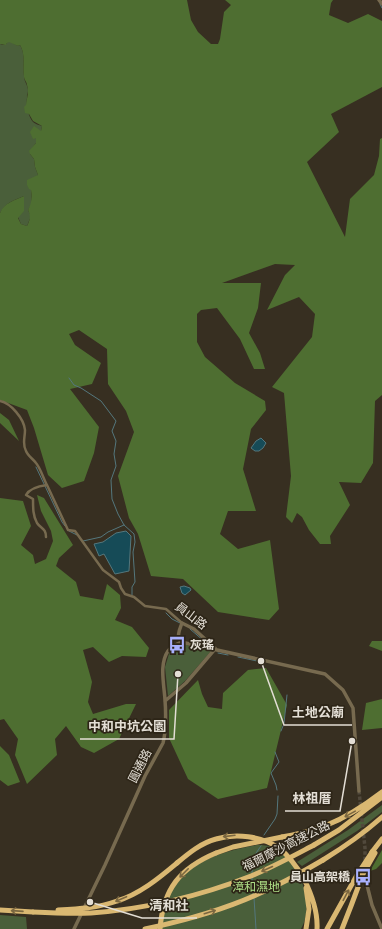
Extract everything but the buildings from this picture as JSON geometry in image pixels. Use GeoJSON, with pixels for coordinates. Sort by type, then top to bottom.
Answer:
{"type":"FeatureCollection","features":[{"type":"Feature","properties":{"kind":"highway"},"geometry":{"type":"LineString","coordinates":[[160,929],[163,906],[168,893],[192,865],[204,858],[233,847],[325,826],[366,805],[382,792]]}},
{"type":"Feature","properties":{"kind":"highway","name":"福爾摩沙高速公路"},"geometry":{"type":"LineString","coordinates":[[0,910],[70,913],[107,912],[141,907],[187,897],[251,876],[278,864],[339,830],[382,797]]}},
{"type":"Feature","properties":{"kind":"highway"},"geometry":{"type":"LineString","coordinates":[[145,929],[223,908],[289,880],[344,847],[369,829],[382,817]]}},
{"type":"Feature","properties":{"kind":"highway"},"geometry":{"type":"LineString","coordinates":[[33,912],[100,906],[118,901],[146,887],[196,848],[227,836],[240,835],[254,837],[265,841],[278,848],[294,863],[312,896],[317,929]]}},
{"type":"Feature","properties":{"kind":"highway"},"geometry":{"type":"LineString","coordinates":[[327,929],[357,875],[382,840]]}},
{"type":"Feature","properties":{"kind":"highway"},"geometry":{"type":"LineString","coordinates":[[342,929],[363,874],[373,853]]}},
{"type":"Feature","properties":{"kind":"highway"},"geometry":{"type":"LineString","coordinates":[[305,881],[309,909],[306,929]]}},
{"type":"Feature","properties":{"kind":"street"},"geometry":{"type":"LineString","coordinates":[[379,0],[382,4]]}},
{"type":"Feature","properties":{"kind":"street","name":"員山路"},"geometry":{"type":"LineString","coordinates":[[0,401],[5,402],[10,406],[21,419],[25,431],[23,440],[25,450],[36,463],[68,530],[75,531],[103,570],[119,582],[125,594],[134,597],[145,606],[166,609],[182,624],[194,629],[216,649],[325,674],[343,690],[354,708],[359,791]]}},
{"type":"Feature","properties":{"kind":"street"},"geometry":{"type":"LineString","coordinates":[[46,537],[44,529],[38,524],[34,514],[32,508],[33,500],[26,495],[31,489],[47,485]]}},
{"type":"Feature","properties":{"kind":"street"},"geometry":{"type":"LineString","coordinates":[[182,624],[178,635],[179,643],[216,649]]}},
{"type":"Feature","properties":{"kind":"street","name":"圓通路"},"geometry":{"type":"LineString","coordinates":[[74,929],[145,776],[163,743],[165,737],[165,701],[163,667],[168,651],[179,643]]}},
{"type":"Feature","properties":{"kind":"street"},"geometry":{"type":"LineString","coordinates":[[165,701],[186,683],[216,649]]}},
{"type":"Feature","properties":{"kind":"street"},"geometry":{"type":"LineString","coordinates":[[366,881],[372,905],[382,929]]}},
{"type":"Feature","properties":{"kind":"green space"},"geometry":{"type":"Polygon","coordinates":[[[0,0],[187,0],[191,20],[198,32],[211,44],[218,44],[224,12],[231,5],[225,0],[333,0],[329,15],[348,23],[368,14],[382,21],[382,87],[331,114],[339,132],[307,162],[345,237],[350,199],[374,175],[379,156],[380,139],[382,138],[382,395],[375,401],[373,463],[361,483],[339,482],[350,505],[330,536],[331,544],[320,544],[309,530],[302,517],[297,513],[292,523],[286,517],[291,476],[284,393],[272,387],[312,337],[315,314],[299,297],[267,310],[285,275],[295,265],[275,264],[222,283],[261,283],[258,308],[249,333],[260,353],[265,369],[254,369],[240,339],[217,308],[201,310],[197,314],[197,342],[205,357],[235,383],[265,401],[266,410],[251,429],[243,469],[256,511],[228,511],[220,534],[238,549],[270,540],[279,609],[269,620],[218,612],[183,579],[151,576],[138,534],[129,518],[118,476],[134,432],[126,411],[108,384],[107,349],[79,330],[69,334],[75,345],[101,363],[92,384],[70,389],[99,427],[94,453],[84,481],[62,488],[48,475],[27,410],[0,400],[0,213],[7,204],[24,196],[24,211],[18,218],[21,224],[27,226],[29,222],[30,214],[28,210],[32,198],[31,190],[27,185],[27,180],[38,175],[34,159],[29,151],[36,143],[36,138],[33,139],[30,132],[34,126],[41,131],[42,126],[33,121],[29,114],[25,113],[24,107],[26,105],[28,90],[24,78],[23,57],[20,45],[18,46],[9,42],[6,45],[0,44],[0,0]]]}},
{"type":"Feature","properties":{"kind":"green space"},"geometry":{"type":"Polygon","coordinates":[[[9,41],[18,46],[20,45],[22,49],[24,78],[28,89],[28,110],[33,122],[42,126],[30,154],[34,159],[38,175],[31,189],[32,204],[28,210],[31,216],[27,226],[21,224],[18,217],[24,205],[24,196],[10,202],[0,213],[0,44],[5,44],[9,41]]]}},
{"type":"Feature","properties":{"kind":"green space"},"geometry":{"type":"Polygon","coordinates":[[[0,413],[9,420],[19,441],[0,423],[0,413]]]}},
{"type":"Feature","properties":{"kind":"green space"},"geometry":{"type":"Polygon","coordinates":[[[37,495],[44,498],[73,545],[59,558],[56,566],[76,582],[80,596],[103,600],[107,584],[120,595],[121,608],[115,620],[132,627],[149,648],[146,657],[122,656],[109,662],[93,647],[83,650],[92,682],[88,702],[93,714],[126,704],[136,704],[119,739],[94,753],[81,747],[66,726],[55,739],[57,755],[27,784],[15,755],[18,739],[4,719],[0,720],[0,498],[23,501],[31,526],[21,545],[33,555],[35,564],[46,559],[53,541],[51,531],[41,511],[37,495]]]}},
{"type":"Feature","properties":{"kind":"green space"},"geometry":{"type":"Polygon","coordinates":[[[372,641],[382,641],[382,651],[369,646],[372,641]]]}},
{"type":"Feature","properties":{"kind":"green space"},"geometry":{"type":"Polygon","coordinates":[[[176,643],[212,650],[185,681],[168,696],[165,667],[169,654],[176,643]]]}},
{"type":"Feature","properties":{"kind":"green space"},"geometry":{"type":"Polygon","coordinates":[[[266,668],[287,705],[267,788],[218,799],[188,779],[169,738],[169,710],[198,680],[208,707],[222,709],[223,693],[248,670],[266,668]]]}},
{"type":"Feature","properties":{"kind":"green space"},"geometry":{"type":"Polygon","coordinates":[[[382,699],[382,728],[362,730],[366,703],[382,699]]]}},
{"type":"Feature","properties":{"kind":"green space"},"geometry":{"type":"Polygon","coordinates":[[[0,746],[9,755],[20,782],[8,786],[0,780],[0,746]]]}},
{"type":"Feature","properties":{"kind":"green space"},"geometry":{"type":"Polygon","coordinates":[[[382,805],[382,812],[357,831],[302,866],[297,862],[348,830],[382,805]]]}},
{"type":"Feature","properties":{"kind":"green space","name":"漳和濕地"},"geometry":{"type":"Polygon","coordinates":[[[257,845],[269,846],[282,854],[297,872],[306,895],[307,907],[305,919],[301,929],[162,929],[167,901],[175,885],[184,875],[205,860],[217,855],[257,845]]]}},
{"type":"Feature","properties":{"kind":"green space"},"geometry":{"type":"Polygon","coordinates":[[[382,850],[382,863],[376,869],[370,871],[382,850]]]}},
{"type":"Feature","properties":{"kind":"green space"},"geometry":{"type":"Polygon","coordinates":[[[0,915],[26,917],[27,929],[0,929],[0,915]]]}},
{"type":"Feature","properties":{"kind":"water"},"geometry":{"type":"Polygon","coordinates":[[[261,438],[266,443],[259,451],[255,451],[251,448],[256,441],[261,438]]]}},
{"type":"Feature","properties":{"kind":"water"},"geometry":{"type":"Polygon","coordinates":[[[126,531],[131,536],[129,571],[115,574],[104,554],[99,556],[94,544],[103,542],[116,533],[126,531]]]}},
{"type":"Feature","properties":{"kind":"water"},"geometry":{"type":"Polygon","coordinates":[[[184,586],[190,588],[191,590],[185,595],[182,593],[180,587],[184,586]]]}},
{"type":"Feature","properties":{"kind":"waterway"},"geometry":{"type":"LineString","coordinates":[[380,4],[382,8]]}},
{"type":"Feature","properties":{"kind":"waterway"},"geometry":{"type":"LineString","coordinates":[[69,378],[74,385],[101,401],[116,421],[112,431],[116,441],[114,454],[116,466],[111,480],[112,499],[124,525],[134,534],[135,542],[133,552],[135,582],[132,587],[132,595]]}},
{"type":"Feature","properties":{"kind":"waterway"},"geometry":{"type":"LineString","coordinates":[[36,467],[65,526]]}},
{"type":"Feature","properties":{"kind":"waterway"},"geometry":{"type":"LineString","coordinates":[[82,540],[101,537],[124,525]]}},
{"type":"Feature","properties":{"kind":"waterway"},"geometry":{"type":"LineString","coordinates":[[69,531],[77,535]]}},
{"type":"Feature","properties":{"kind":"waterway"},"geometry":{"type":"LineString","coordinates":[[166,613],[172,619],[180,623]]}},
{"type":"Feature","properties":{"kind":"waterway"},"geometry":{"type":"LineString","coordinates":[[190,629],[204,641]]}},
{"type":"Feature","properties":{"kind":"waterway"},"geometry":{"type":"LineString","coordinates":[[218,653],[228,655]]}},
{"type":"Feature","properties":{"kind":"waterway"},"geometry":{"type":"LineString","coordinates":[[238,657],[262,662]]}},
{"type":"Feature","properties":{"kind":"waterway"},"geometry":{"type":"LineString","coordinates":[[284,723],[287,695]]}},
{"type":"Feature","properties":{"kind":"waterway"},"geometry":{"type":"LineString","coordinates":[[281,731],[283,726]]}},
{"type":"Feature","properties":{"kind":"waterway"},"geometry":{"type":"LineString","coordinates":[[275,752],[279,762],[271,773],[277,790]]}},
{"type":"Feature","properties":{"kind":"waterway"},"geometry":{"type":"LineString","coordinates":[[264,835],[277,814],[278,796]]}},
{"type":"Feature","properties":{"kind":"waterway"},"geometry":{"type":"LineString","coordinates":[[252,873],[254,858],[261,846]]}},
{"type":"Feature","properties":{"kind":"waterway"},"geometry":{"type":"LineString","coordinates":[[252,878],[253,895]]}},
{"type":"Feature","properties":{"kind":"waterway"},"geometry":{"type":"LineString","coordinates":[[254,898],[256,929]]}},
{"type":"Feature","properties":{"kind":"tunnel"},"geometry":{"type":"LineString","coordinates":[[359,791],[365,862]]}},
{"type":"Feature","properties":{"kind":"place","name":"灰瑤"},"geometry":{"type":"Point","coordinates":[177,645]}},
{"type":"Feature","properties":{"kind":"place","name":"土地公廟"},"geometry":{"type":"Point","coordinates":[261,661]}},
{"type":"Feature","properties":{"kind":"place","name":"中和中坑公園"},"geometry":{"type":"Point","coordinates":[178,674]}},
{"type":"Feature","properties":{"kind":"place","name":"林祖厝"},"geometry":{"type":"Point","coordinates":[352,741]}},
{"type":"Feature","properties":{"kind":"place","name":"員山高架橋"},"geometry":{"type":"Point","coordinates":[363,877]}},
{"type":"Feature","properties":{"kind":"place","name":"清和社"},"geometry":{"type":"Point","coordinates":[90,902]}}]}
